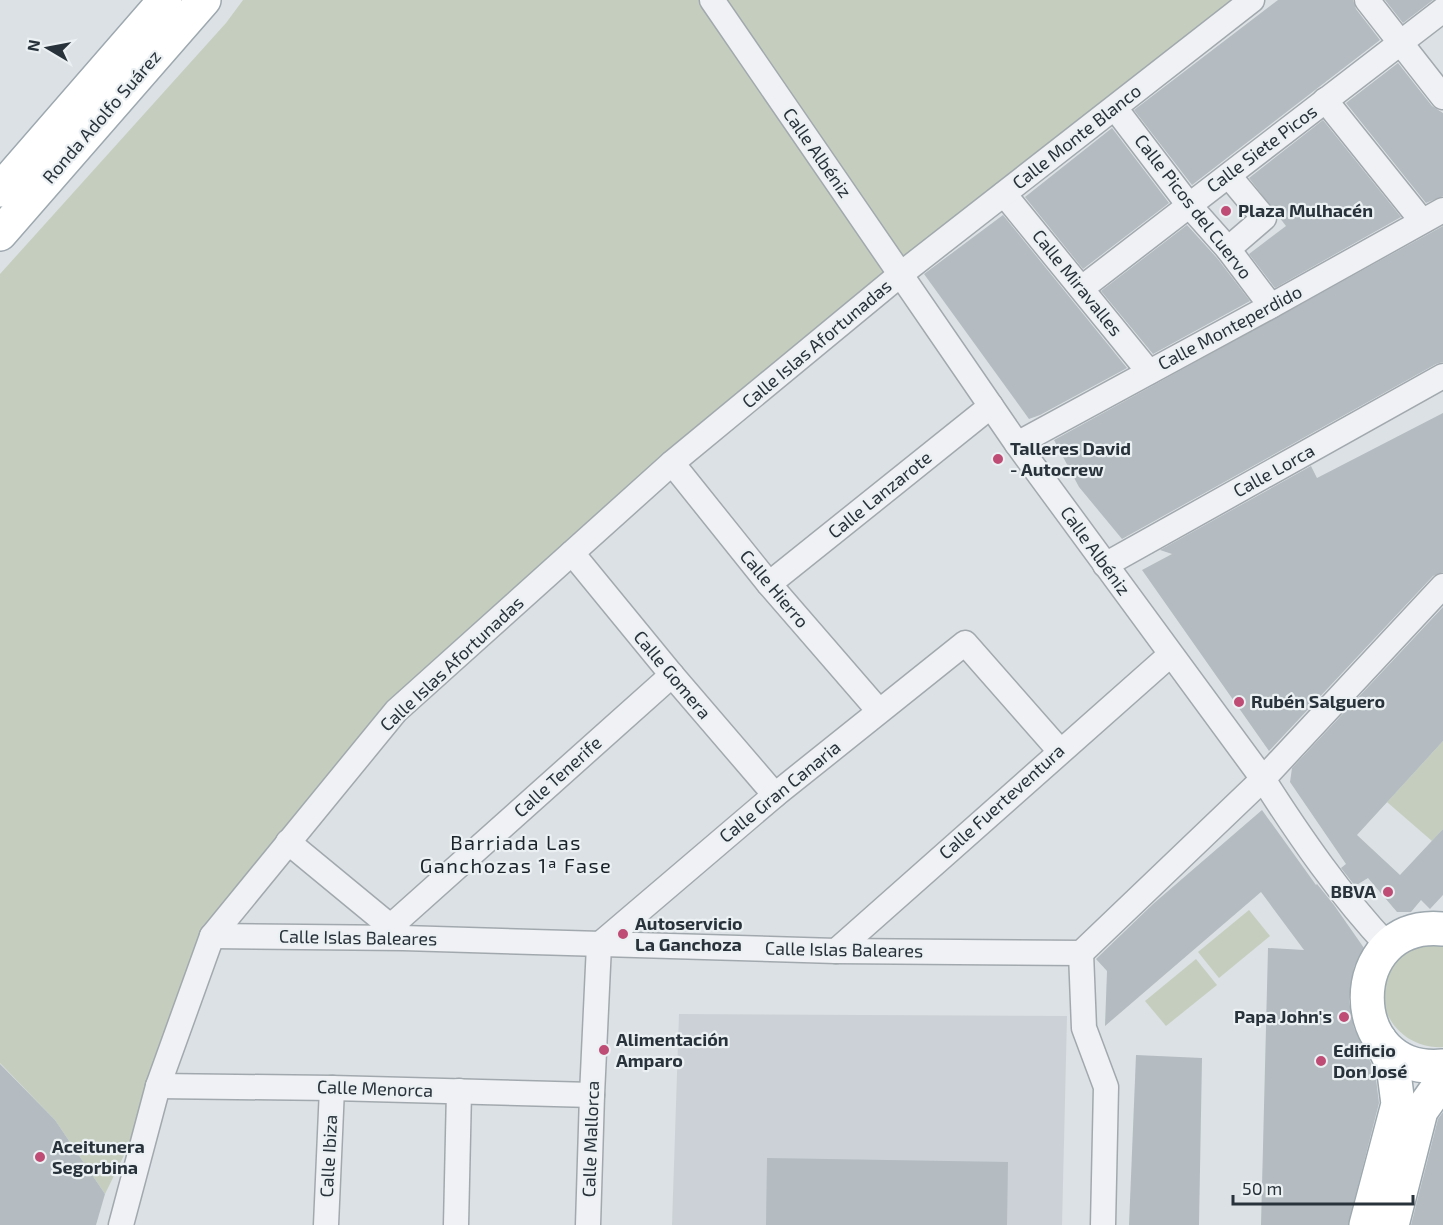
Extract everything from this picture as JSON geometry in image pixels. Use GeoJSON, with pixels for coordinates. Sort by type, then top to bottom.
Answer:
{"type":"FeatureCollection","features":[{"type":"Feature","properties":{"kind":"main road","name":"Ronda Adolfo Suárez"},"geometry":{"type":"LineString","coordinates":[[0,190],[165,0]]}},
{"type":"Feature","properties":{"kind":"main road","name":"Ronda Adolfo Suárez"},"geometry":{"type":"LineString","coordinates":[[0,234],[204,0]]}},
{"type":"Feature","properties":{"kind":"main road"},"geometry":{"type":"LineString","coordinates":[[1366,1225],[1398,1104],[1393,1065],[1370,1020],[1366,1000],[1368,980],[1375,962],[1400,939],[1443,906]]}},
{"type":"Feature","properties":{"kind":"main road"},"geometry":{"type":"LineString","coordinates":[[1400,939],[1432,928],[1443,929]]}},
{"type":"Feature","properties":{"kind":"main road"},"geometry":{"type":"LineString","coordinates":[[1379,1038],[1393,1053],[1412,1063],[1431,1067],[1443,1066]]}},
{"type":"Feature","properties":{"kind":"main road"},"geometry":{"type":"LineString","coordinates":[[1392,1225],[1421,1111],[1443,1080]]}},
{"type":"Feature","properties":{"kind":"street","name":"Calle Albéniz"},"geometry":{"type":"LineString","coordinates":[[712,0],[1017,444],[1263,779],[1287,817],[1357,913],[1400,939]]}},
{"type":"Feature","properties":{"kind":"street","name":"Calle Monte Blanco"},"geometry":{"type":"LineString","coordinates":[[901,274],[1252,0]]}},
{"type":"Feature","properties":{"kind":"street"},"geometry":{"type":"LineString","coordinates":[[1366,0],[1443,97]]}},
{"type":"Feature","properties":{"kind":"street","name":"Calle Siete Picos"},"geometry":{"type":"LineString","coordinates":[[1082,288],[1188,204],[1229,176],[1400,42],[1442,12]]}},
{"type":"Feature","properties":{"kind":"street"},"geometry":{"type":"LineString","coordinates":[[1325,100],[1422,221]]}},
{"type":"Feature","properties":{"kind":"street","name":"Calle Picos del Cuervo"},"geometry":{"type":"LineString","coordinates":[[1115,108],[1188,204],[1228,249],[1271,306]]}},
{"type":"Feature","properties":{"kind":"street"},"geometry":{"type":"LineString","coordinates":[[1228,249],[1264,218],[1229,176]]}},
{"type":"Feature","properties":{"kind":"street","name":"Calle Miravalles"},"geometry":{"type":"LineString","coordinates":[[1004,194],[1149,372]]}},
{"type":"Feature","properties":{"kind":"street","name":"Calle Monteperdido"},"geometry":{"type":"LineString","coordinates":[[1017,444],[1443,210]]}},
{"type":"Feature","properties":{"kind":"street","name":"Calle Islas Afortunadas"},"geometry":{"type":"LineString","coordinates":[[121,1225],[159,1086],[212,936],[288,842],[396,711],[672,463],[901,274]]}},
{"type":"Feature","properties":{"kind":"street","name":"Calle Lorca"},"geometry":{"type":"LineString","coordinates":[[1105,565],[1443,376]]}},
{"type":"Feature","properties":{"kind":"street","name":"Calle Lanzarote"},"geometry":{"type":"LineString","coordinates":[[769,584],[991,406]]}},
{"type":"Feature","properties":{"kind":"street","name":"Calle Hierro"},"geometry":{"type":"LineString","coordinates":[[672,463],[769,584],[879,711]]}},
{"type":"Feature","properties":{"kind":"street","name":"Calle Gomera"},"geometry":{"type":"LineString","coordinates":[[572,553],[775,795]]}},
{"type":"Feature","properties":{"kind":"street"},"geometry":{"type":"LineString","coordinates":[[1103,1225],[1106,1088],[1084,1028],[1081,952],[1263,779],[1443,585]]}},
{"type":"Feature","properties":{"kind":"street","name":"Calle Gran Canaria"},"geometry":{"type":"LineString","coordinates":[[599,945],[775,795],[965,643],[1060,751]]}},
{"type":"Feature","properties":{"kind":"street","name":"Calle Fuerteventura"},"geometry":{"type":"LineString","coordinates":[[836,951],[1170,655]]}},
{"type":"Feature","properties":{"kind":"street","name":"Calle Tenerife"},"geometry":{"type":"LineString","coordinates":[[397,932],[672,675]]}},
{"type":"Feature","properties":{"kind":"street"},"geometry":{"type":"LineString","coordinates":[[288,842],[397,932]]}},
{"type":"Feature","properties":{"kind":"street","name":"Calle Islas Baleares"},"geometry":{"type":"LineString","coordinates":[[212,936],[397,932],[599,945],[836,951],[1081,952]]}},
{"type":"Feature","properties":{"kind":"street","name":"Calle Mallorca"},"geometry":{"type":"LineString","coordinates":[[588,1225],[599,945]]}},
{"type":"Feature","properties":{"kind":"street","name":"Calle Menorca"},"geometry":{"type":"LineString","coordinates":[[159,1086],[592,1095]]}},
{"type":"Feature","properties":{"kind":"street","name":"Calle Ibiza"},"geometry":{"type":"LineString","coordinates":[[326,1225],[332,1088]]}},
{"type":"Feature","properties":{"kind":"street"},"geometry":{"type":"LineString","coordinates":[[456,1225],[459,1091]]}},
{"type":"Feature","properties":{"kind":"shaded area"},"geometry":{"type":"Polygon","coordinates":[[[679,1014],[1067,1016],[1062,1225],[672,1225],[679,1014]]]}},
{"type":"Feature","properties":{"kind":"green space"},"geometry":{"type":"Polygon","coordinates":[[[243,0],[1252,0],[1004,194],[396,711],[212,936],[158,1086],[105,1194],[55,1120],[0,1063],[0,274],[226,23],[243,0]]]}},
{"type":"Feature","properties":{"kind":"green space"},"geometry":{"type":"Polygon","coordinates":[[[1443,741],[1443,829],[1432,841],[1387,802],[1443,741]]]}},
{"type":"Feature","properties":{"kind":"green space"},"geometry":{"type":"Polygon","coordinates":[[[1249,910],[1270,936],[1219,978],[1198,952],[1249,910]]]}},
{"type":"Feature","properties":{"kind":"green space"},"geometry":{"type":"Polygon","coordinates":[[[1443,938],[1443,1047],[1416,1043],[1405,1036],[1388,1016],[1382,991],[1386,972],[1406,948],[1419,942],[1443,938]]]}},
{"type":"Feature","properties":{"kind":"green space"},"geometry":{"type":"Polygon","coordinates":[[[1196,959],[1217,985],[1166,1026],[1145,1001],[1196,959]]]}},
{"type":"Feature","properties":{"kind":"building"},"geometry":{"type":"Polygon","coordinates":[[[1278,0],[1353,0],[1356,9],[1380,40],[1192,185],[1134,110],[1278,0]]]}},
{"type":"Feature","properties":{"kind":"building"},"geometry":{"type":"Polygon","coordinates":[[[1385,0],[1433,0],[1403,23],[1385,0]]]}},
{"type":"Feature","properties":{"kind":"building"},"geometry":{"type":"Polygon","coordinates":[[[1398,63],[1432,106],[1443,113],[1443,196],[1426,203],[1346,103],[1398,63]]]}},
{"type":"Feature","properties":{"kind":"building"},"geometry":{"type":"Polygon","coordinates":[[[1323,120],[1401,217],[1275,288],[1249,254],[1286,226],[1249,178],[1323,120]]]}},
{"type":"Feature","properties":{"kind":"building"},"geometry":{"type":"Polygon","coordinates":[[[1112,128],[1169,203],[1083,269],[1025,197],[1112,128]]]}},
{"type":"Feature","properties":{"kind":"building"},"geometry":{"type":"Polygon","coordinates":[[[1003,215],[1127,368],[1029,419],[924,274],[1003,215]]]}},
{"type":"Feature","properties":{"kind":"building"},"geometry":{"type":"Polygon","coordinates":[[[1187,225],[1217,258],[1250,301],[1153,354],[1101,291],[1187,225]]]}},
{"type":"Feature","properties":{"kind":"building"},"geometry":{"type":"Polygon","coordinates":[[[1443,226],[1443,362],[1122,539],[1079,487],[1054,440],[1443,226]]]}},
{"type":"Feature","properties":{"kind":"building"},"geometry":{"type":"Polygon","coordinates":[[[1443,413],[1443,572],[1433,576],[1269,751],[1142,570],[1172,554],[1160,550],[1311,466],[1317,478],[1443,413]]]}},
{"type":"Feature","properties":{"kind":"building"},"geometry":{"type":"Polygon","coordinates":[[[1443,607],[1443,741],[1357,835],[1400,875],[1443,829],[1443,895],[1430,909],[1421,900],[1411,912],[1397,912],[1368,878],[1355,886],[1341,868],[1346,864],[1290,782],[1292,768],[1443,607]]]}},
{"type":"Feature","properties":{"kind":"building","name":"Edificio Don José"},"geometry":{"type":"Polygon","coordinates":[[[1262,810],[1364,948],[1354,967],[1349,1001],[1354,1028],[1375,1071],[1379,1103],[1348,1225],[1261,1225],[1268,948],[1304,950],[1261,892],[1105,1026],[1107,971],[1096,959],[1153,904],[1262,810]]]}},
{"type":"Feature","properties":{"kind":"building"},"geometry":{"type":"Polygon","coordinates":[[[1136,1055],[1202,1058],[1199,1225],[1129,1225],[1136,1055]]]}},
{"type":"Feature","properties":{"kind":"building","name":"Aceitunera Segorbina"},"geometry":{"type":"Polygon","coordinates":[[[0,1064],[55,1120],[105,1194],[96,1225],[0,1225],[0,1064]]]}},
{"type":"Feature","properties":{"kind":"building"},"geometry":{"type":"Polygon","coordinates":[[[1443,1112],[1443,1225],[1411,1225],[1438,1119],[1443,1112]]]}},
{"type":"Feature","properties":{"kind":"building"},"geometry":{"type":"Polygon","coordinates":[[[767,1158],[1008,1162],[1007,1225],[766,1225],[767,1158]]]}},
{"type":"Feature","properties":{"kind":"place","name":"Plaza Mulhacén"},"geometry":{"type":"Point","coordinates":[1226,211]}},
{"type":"Feature","properties":{"kind":"place","name":"Talleres David - Autocrew"},"geometry":{"type":"Point","coordinates":[998,459]}},
{"type":"Feature","properties":{"kind":"place","name":"Rubén Salguero"},"geometry":{"type":"Point","coordinates":[1239,702]}},
{"type":"Feature","properties":{"kind":"place","name":"BBVA"},"geometry":{"type":"Point","coordinates":[1388,892]}},
{"type":"Feature","properties":{"kind":"place","name":"Autoservicio La Ganchoza"},"geometry":{"type":"Point","coordinates":[623,934]}},
{"type":"Feature","properties":{"kind":"place","name":"Papa John's"},"geometry":{"type":"Point","coordinates":[1344,1017]}},
{"type":"Feature","properties":{"kind":"place","name":"Alimentación Amparo"},"geometry":{"type":"Point","coordinates":[604,1050]}},
{"type":"Feature","properties":{"kind":"place","name":"Edificio Don José"},"geometry":{"type":"Point","coordinates":[1321,1061]}},
{"type":"Feature","properties":{"kind":"place","name":"Aceitunera Segorbina"},"geometry":{"type":"Point","coordinates":[40,1157]}},
{"type":"Feature","properties":{"kind":"district","name":"Barriada Las Ganchozas 1ª Fase"},"geometry":{"type":"Point","coordinates":[516,854]}}]}
